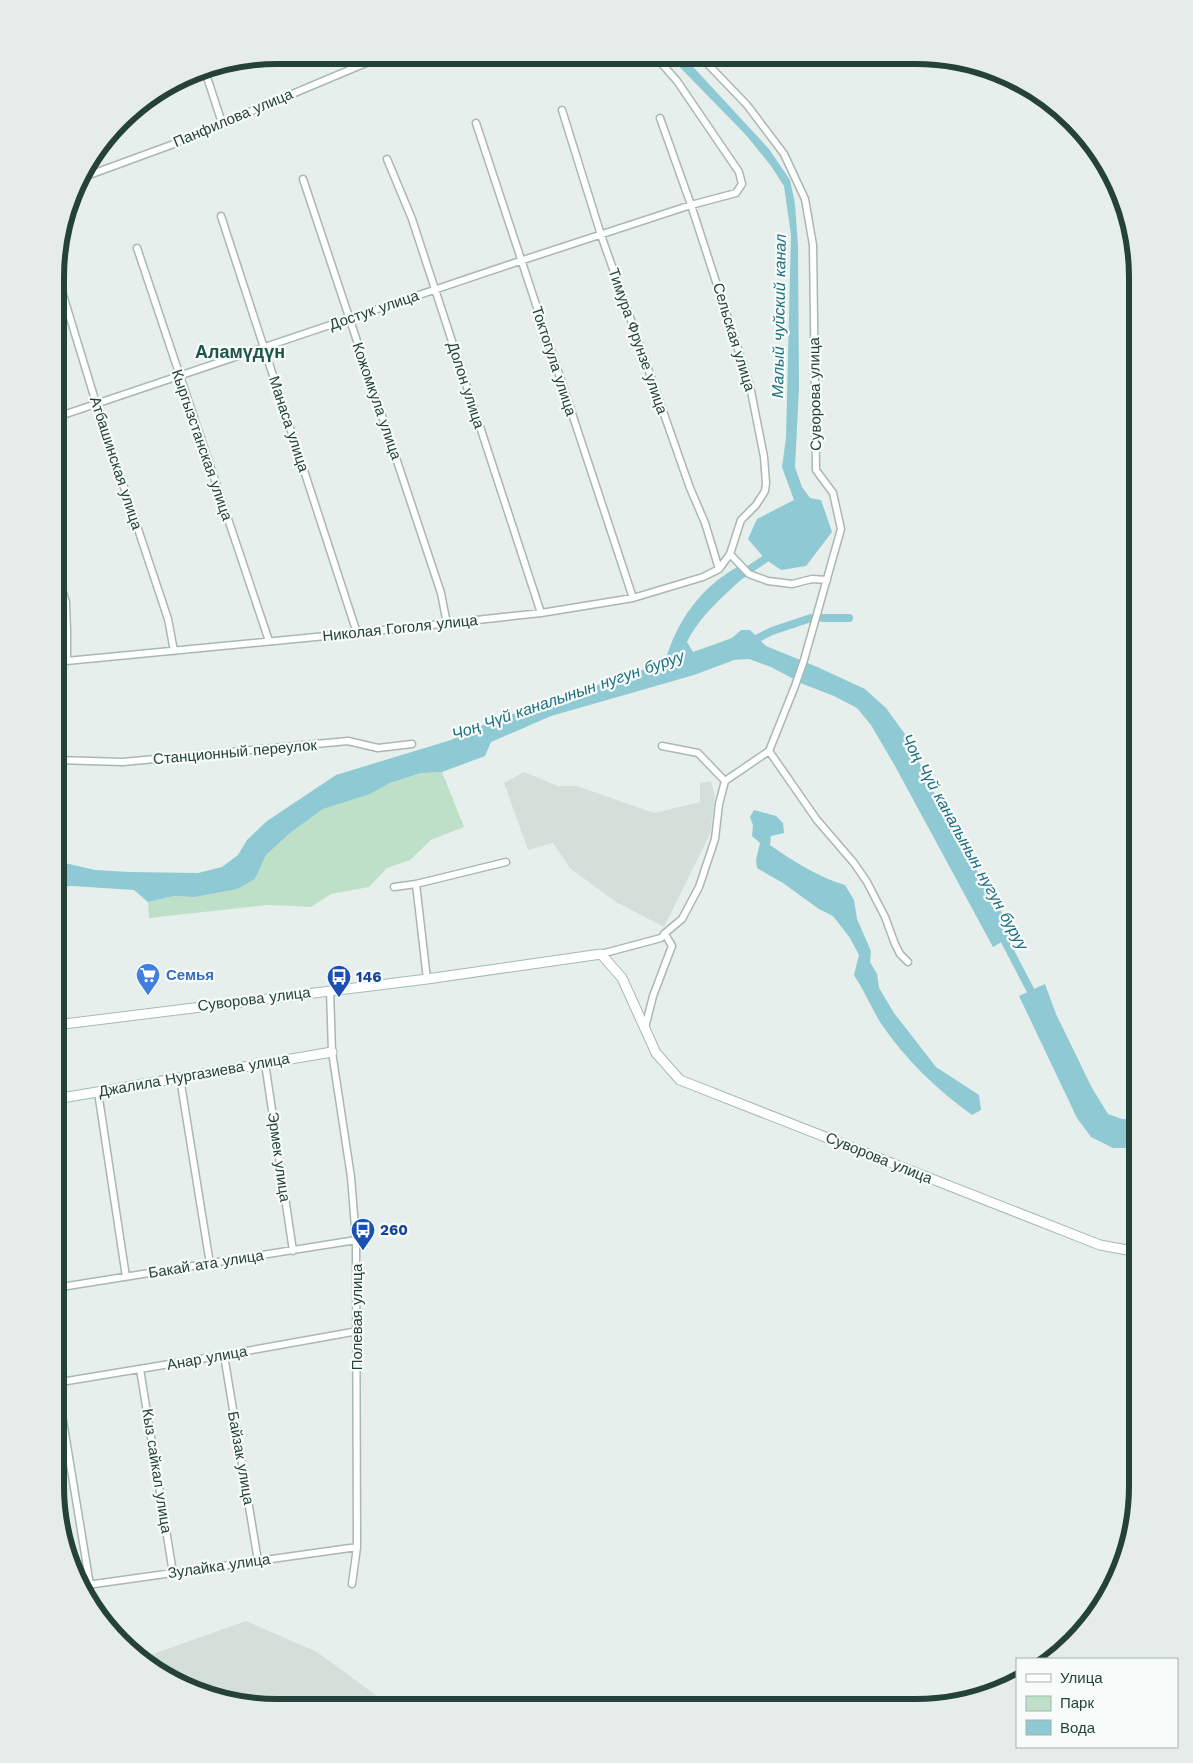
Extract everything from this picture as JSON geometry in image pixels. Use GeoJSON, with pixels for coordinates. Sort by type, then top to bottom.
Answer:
{"type":"FeatureCollection","features":[{"type":"Feature","properties":{"kind":"street","name":"Панфилова улица"},"geometry":{"type":"LineString","coordinates":[[90,175],[170,145],[363,64]]}},
{"type":"Feature","properties":{"kind":"street","name":"Достук улица"},"geometry":{"type":"LineString","coordinates":[[64,414],[520,261],[736,192],[742,184],[739,172],[676,81],[662,64]]}},
{"type":"Feature","properties":{"kind":"street","name":"Суворова улица"},"geometry":{"type":"LineString","coordinates":[[708,64],[747,105],[784,154],[806,199],[813,245],[816,470],[833,493],[841,529],[795,686],[769,751]]}},
{"type":"Feature","properties":{"kind":"street"},"geometry":{"type":"LineString","coordinates":[[206,76],[222,123]]}},
{"type":"Feature","properties":{"kind":"street","name":"Тимура Фрунзе улица"},"geometry":{"type":"LineString","coordinates":[[562,110],[601,235],[690,488],[705,523],[718,569]]}},
{"type":"Feature","properties":{"kind":"street","name":"Сельская улица"},"geometry":{"type":"LineString","coordinates":[[660,118],[691,205],[750,386],[766,472],[765,490],[756,505],[741,520],[730,554]]}},
{"type":"Feature","properties":{"kind":"street","name":"Токтогула улица"},"geometry":{"type":"LineString","coordinates":[[476,123],[520,261],[633,598]]}},
{"type":"Feature","properties":{"kind":"street","name":"Долон улица"},"geometry":{"type":"LineString","coordinates":[[387,159],[412,219],[541,613]]}},
{"type":"Feature","properties":{"kind":"street","name":"Кожомкула улица"},"geometry":{"type":"LineString","coordinates":[[303,179],[441,592],[447,624]]}},
{"type":"Feature","properties":{"kind":"street","name":"Манаса улица"},"geometry":{"type":"LineString","coordinates":[[221,216],[358,633]]}},
{"type":"Feature","properties":{"kind":"street","name":"Кыргызстанская улица"},"geometry":{"type":"LineString","coordinates":[[136,248],[269,641]]}},
{"type":"Feature","properties":{"kind":"street","name":"Атбашинская улица"},"geometry":{"type":"LineString","coordinates":[[64,298],[96,403],[168,619],[174,651]]}},
{"type":"Feature","properties":{"kind":"street"},"geometry":{"type":"LineString","coordinates":[[730,554],[749,574],[768,581],[792,584],[812,579],[827,580]]}},
{"type":"Feature","properties":{"kind":"street","name":"Николая Гоголя улица"},"geometry":{"type":"LineString","coordinates":[[64,661],[541,613],[633,598],[703,577],[718,569],[730,554]]}},
{"type":"Feature","properties":{"kind":"street"},"geometry":{"type":"LineString","coordinates":[[64,596],[66,602],[67,661]]}},
{"type":"Feature","properties":{"kind":"street","name":"Станционный переулок"},"geometry":{"type":"LineString","coordinates":[[64,760],[123,762],[348,741],[378,748],[412,744]]}},
{"type":"Feature","properties":{"kind":"street"},"geometry":{"type":"LineString","coordinates":[[662,746],[698,753],[725,781],[769,751],[817,820],[854,863],[867,882],[885,917],[900,954],[908,962]]}},
{"type":"Feature","properties":{"kind":"street","name":"Суворова улица"},"geometry":{"type":"LineString","coordinates":[[64,1024],[427,979],[601,954],[660,938],[682,919],[699,887],[715,839],[719,804],[725,781]]}},
{"type":"Feature","properties":{"kind":"street"},"geometry":{"type":"LineString","coordinates":[[394,887],[416,884],[506,862]]}},
{"type":"Feature","properties":{"kind":"street"},"geometry":{"type":"LineString","coordinates":[[416,884],[427,979]]}},
{"type":"Feature","properties":{"kind":"street"},"geometry":{"type":"LineString","coordinates":[[645,1028],[653,996],[672,946],[665,934]]}},
{"type":"Feature","properties":{"kind":"street","name":"Суворова улица"},"geometry":{"type":"LineString","coordinates":[[601,954],[622,978],[656,1053],[680,1080],[1100,1245],[1129,1250]]}},
{"type":"Feature","properties":{"kind":"street","name":"Полевая улица"},"geometry":{"type":"LineString","coordinates":[[330,990],[332,1052],[351,1177],[356,1240],[358,1331],[357,1547],[352,1584]]}},
{"type":"Feature","properties":{"kind":"street","name":"Джалила Нургазиева улица"},"geometry":{"type":"LineString","coordinates":[[64,1098],[332,1052]]}},
{"type":"Feature","properties":{"kind":"street","name":"Эрмек улица"},"geometry":{"type":"LineString","coordinates":[[265,1063],[293,1250]]}},
{"type":"Feature","properties":{"kind":"street"},"geometry":{"type":"LineString","coordinates":[[180,1078],[210,1264]]}},
{"type":"Feature","properties":{"kind":"street"},"geometry":{"type":"LineString","coordinates":[[98,1092],[126,1277]]}},
{"type":"Feature","properties":{"kind":"street","name":"Бакай ата улица"},"geometry":{"type":"LineString","coordinates":[[64,1287],[356,1240]]}},
{"type":"Feature","properties":{"kind":"street","name":"Анар улица"},"geometry":{"type":"LineString","coordinates":[[64,1381],[224,1356],[358,1331]]}},
{"type":"Feature","properties":{"kind":"street","name":"Байзак улица"},"geometry":{"type":"LineString","coordinates":[[224,1356],[258,1561]]}},
{"type":"Feature","properties":{"kind":"street","name":"Кыз сайкал улица"},"geometry":{"type":"LineString","coordinates":[[140,1369],[172,1573]]}},
{"type":"Feature","properties":{"kind":"street"},"geometry":{"type":"LineString","coordinates":[[64,1430],[90,1584]]}},
{"type":"Feature","properties":{"kind":"street","name":"Зулайка улица"},"geometry":{"type":"LineString","coordinates":[[90,1584],[357,1547]]}},
{"type":"Feature","properties":{"kind":"shaded area"},"geometry":{"type":"Polygon","coordinates":[[[524,772],[558,786],[577,786],[654,813],[700,802],[700,783],[711,781],[715,797],[710,834],[664,927],[616,902],[571,869],[553,843],[528,850],[504,783],[524,772]]]}},
{"type":"Feature","properties":{"kind":"shaded area"},"geometry":{"type":"Polygon","coordinates":[[[246,1621],[317,1652],[381,1699],[263,1699],[235,1695],[195,1683],[170,1671],[148,1656],[246,1621]]]}},
{"type":"Feature","properties":{"kind":"green space"},"geometry":{"type":"Polygon","coordinates":[[[442,772],[464,827],[431,840],[410,860],[387,868],[369,887],[331,894],[311,907],[268,905],[149,918],[148,902],[174,896],[194,897],[255,879],[266,855],[290,833],[323,809],[369,794],[390,783],[421,773],[442,772]]]}},
{"type":"Feature","properties":{"kind":"water"},"geometry":{"type":"Polygon","coordinates":[[[677,64],[690,64],[769,149],[790,180],[795,204],[798,245],[799,388],[795,467],[802,487],[810,498],[821,500],[832,532],[806,566],[781,570],[765,559],[748,539],[757,519],[794,500],[782,467],[786,438],[791,235],[784,186],[771,166],[746,135],[677,64]]]}},
{"type":"Feature","properties":{"kind":"water"},"geometry":{"type":"Polygon","coordinates":[[[739,566],[746,575],[699,623],[687,642],[693,652],[732,638],[741,630],[750,630],[766,646],[865,689],[886,708],[907,737],[950,826],[1015,934],[993,947],[895,766],[871,725],[857,708],[834,696],[803,684],[771,667],[749,659],[734,660],[694,675],[551,716],[491,742],[485,756],[442,772],[421,773],[390,783],[370,794],[323,809],[290,833],[266,855],[255,879],[237,889],[194,897],[174,896],[148,902],[134,890],[64,886],[64,863],[95,870],[129,872],[198,873],[222,867],[238,855],[247,840],[267,821],[336,775],[451,740],[513,714],[665,662],[676,632],[692,606],[725,574],[739,566]]]}},
{"type":"Feature","properties":{"kind":"water"},"geometry":{"type":"Polygon","coordinates":[[[754,810],[776,816],[783,823],[784,833],[771,836],[770,845],[806,868],[825,878],[845,885],[854,900],[857,919],[871,951],[870,962],[877,974],[879,988],[894,1013],[936,1067],[979,1095],[981,1110],[972,1115],[946,1095],[910,1061],[889,1035],[854,975],[859,955],[850,938],[833,916],[819,909],[783,883],[757,868],[756,860],[760,843],[752,836],[753,825],[750,817],[754,810]]]}},
{"type":"Feature","properties":{"kind":"water"},"geometry":{"type":"Polygon","coordinates":[[[1045,984],[1056,1014],[1092,1088],[1108,1114],[1129,1119],[1129,1148],[1113,1148],[1091,1137],[1077,1118],[1019,996],[1045,984]]]}},
{"type":"Feature","properties":{"kind":"waterway"},"geometry":{"type":"LineString","coordinates":[[741,575],[765,559]]}},
{"type":"Feature","properties":{"kind":"waterway"},"geometry":{"type":"LineString","coordinates":[[754,646],[758,638],[772,631],[811,618]]}},
{"type":"Feature","properties":{"kind":"waterway"},"geometry":{"type":"LineString","coordinates":[[823,618],[849,618]]}},
{"type":"Feature","properties":{"kind":"waterway","name":"Чоң Чүй каналынын нугун буруу"},"geometry":{"type":"LineString","coordinates":[[1000,932],[1035,999]]}},
{"type":"Feature","properties":{"kind":"place","name":"Семья"},"geometry":{"type":"Point","coordinates":[148,996]}},
{"type":"Feature","properties":{"kind":"place","name":"146"},"geometry":{"type":"Point","coordinates":[339,998]}},
{"type":"Feature","properties":{"kind":"place","name":"260"},"geometry":{"type":"Point","coordinates":[363,1251]}},
{"type":"Feature","properties":{"kind":"district","name":"Аламүдүн"},"geometry":{"type":"Point","coordinates":[240,351]}},
{"type":"Feature","properties":{"kind":"water label","name":"Малый чуйский канал"},"geometry":{"type":"Point","coordinates":[779,316]}}]}
